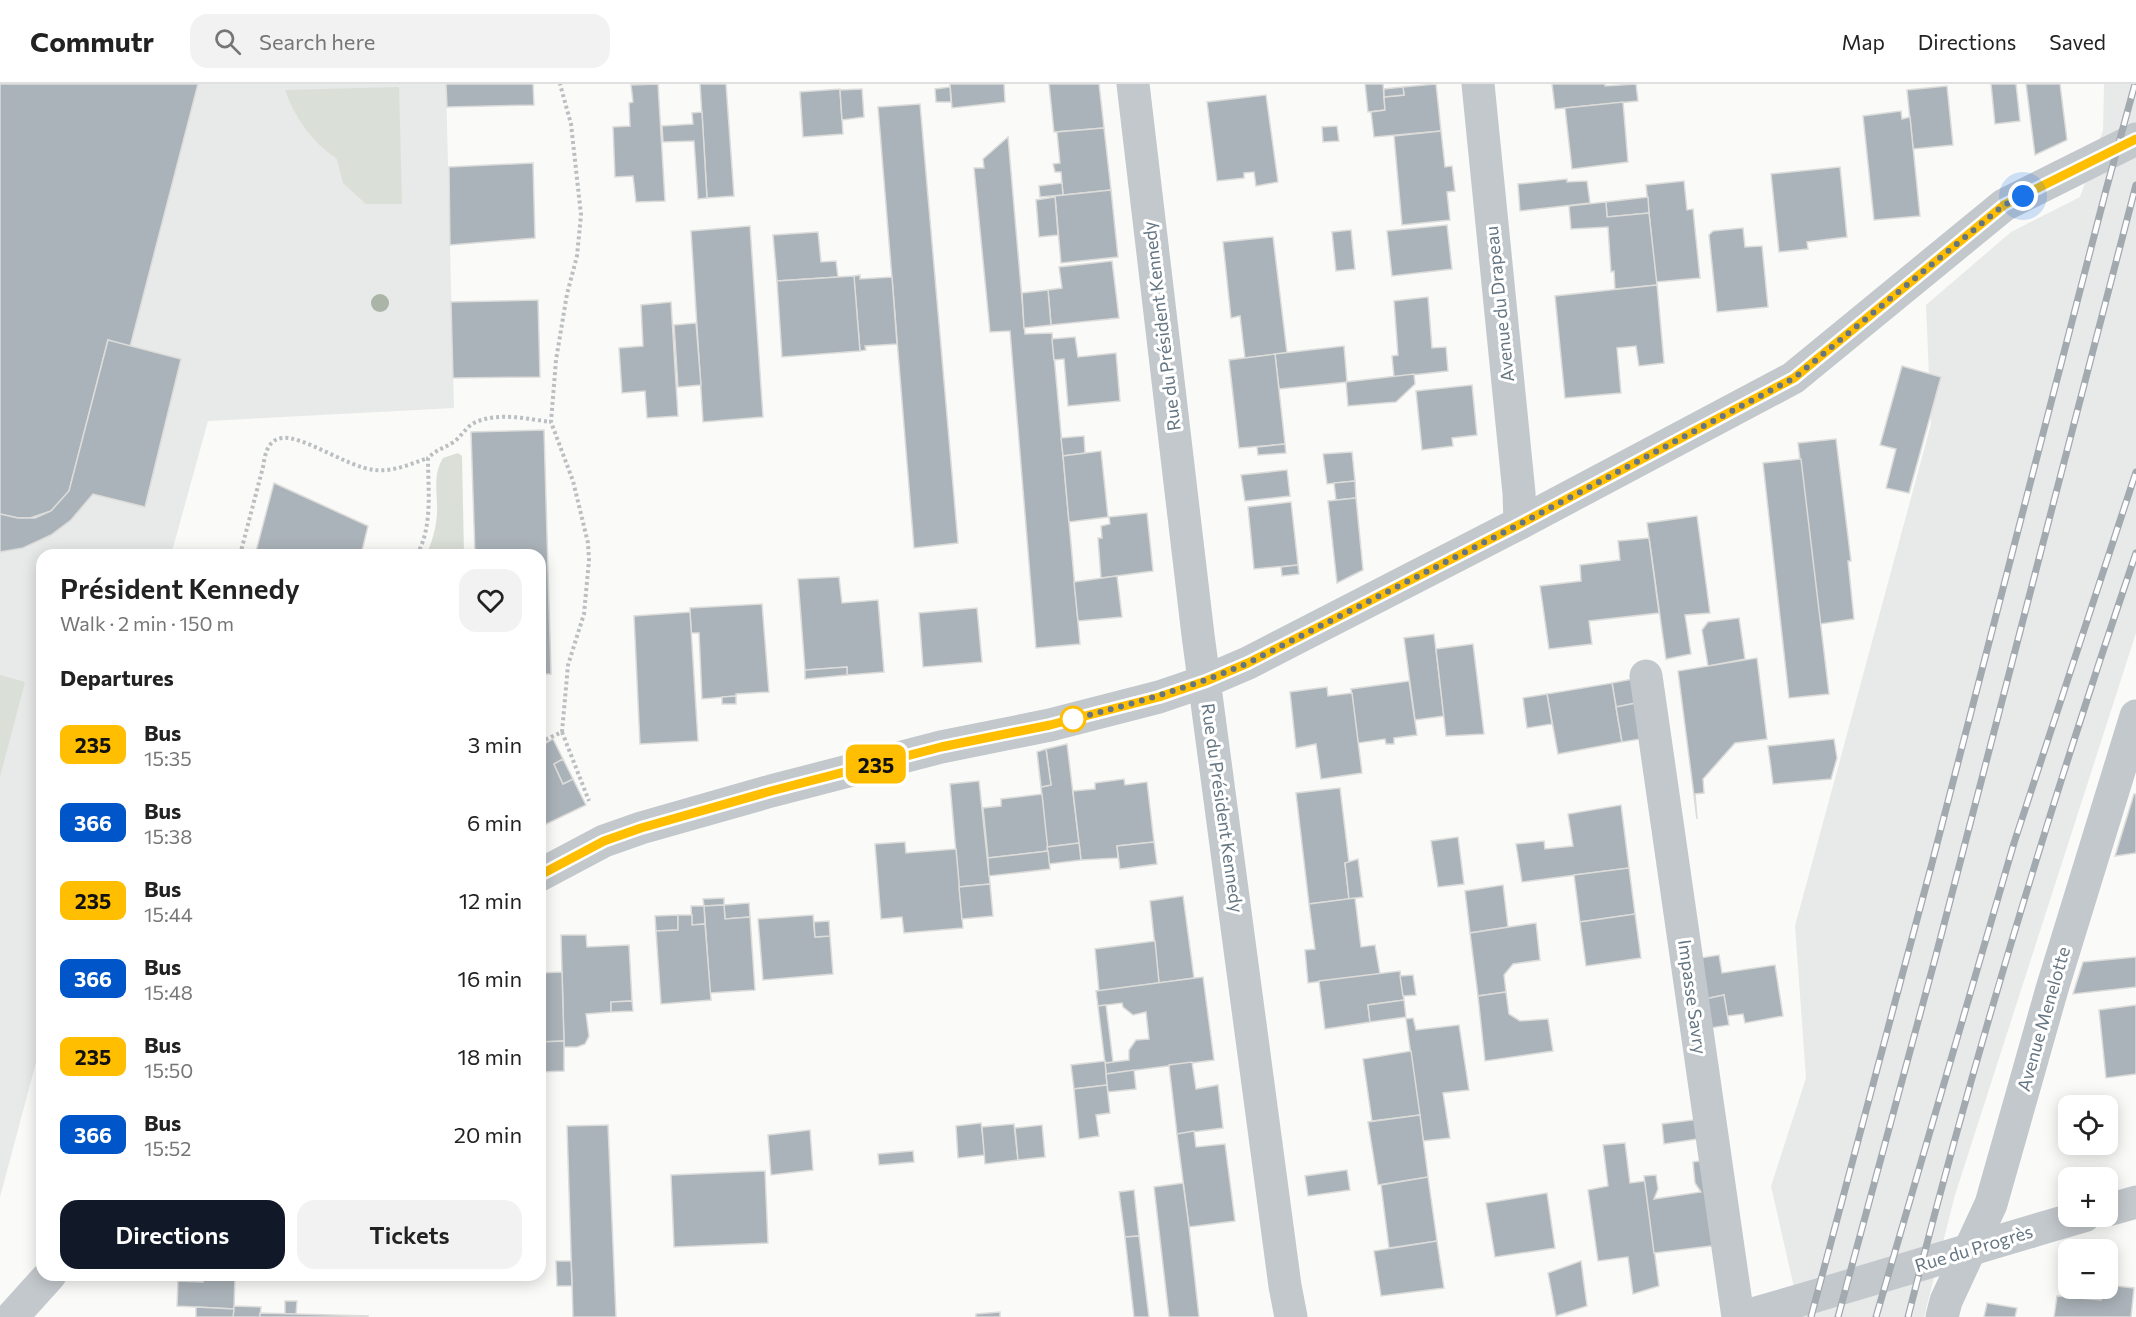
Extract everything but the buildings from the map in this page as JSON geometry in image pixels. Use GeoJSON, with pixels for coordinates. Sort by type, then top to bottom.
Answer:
{"type":"FeatureCollection","features":[{"type":"Feature","properties":{"kind":"street","name":"Rue du Président Kennedy"},"geometry":{"type":"LineString","coordinates":[[1133,84],[1198,635],[1291,1317]]}},
{"type":"Feature","properties":{"kind":"street","name":"Avenue du Drapeau"},"geometry":{"type":"LineString","coordinates":[[1478,84],[1519,493],[1520,524]]}},
{"type":"Feature","properties":{"kind":"street"},"geometry":{"type":"LineString","coordinates":[[546,872],[604,841],[652,825],[771,791],[941,747],[1050,725],[1126,705],[1206,681],[1248,663],[1520,524],[1794,378],[2004,205],[2136,139]]}},
{"type":"Feature","properties":{"kind":"street","name":"Impasse Savry"},"geometry":{"type":"LineString","coordinates":[[1646,676],[1740,1317]]}},
{"type":"Feature","properties":{"kind":"street","name":"Avenue Menelotte"},"geometry":{"type":"LineString","coordinates":[[1942,1317],[1946,1301],[1991,1204],[2052,989],[2136,716]]}},
{"type":"Feature","properties":{"kind":"street"},"geometry":{"type":"LineString","coordinates":[[2118,1207],[2136,1202]]}},
{"type":"Feature","properties":{"kind":"street","name":"Rue du Progrès"},"geometry":{"type":"LineString","coordinates":[[1740,1317],[1865,1283],[2058,1224]]}},
{"type":"Feature","properties":{"kind":"street"},"geometry":{"type":"LineString","coordinates":[[12,1317],[45,1281]]}},
{"type":"Feature","properties":{"kind":"path"},"geometry":{"type":"LineString","coordinates":[[560,84],[571,124],[581,215],[577,256],[567,294],[556,360],[551,422],[573,481],[588,543],[589,560],[584,614],[567,674],[562,732],[592,808]]}},
{"type":"Feature","properties":{"kind":"path"},"geometry":{"type":"LineString","coordinates":[[242,549],[266,452],[273,442],[282,438],[293,439],[350,464],[374,470],[399,468],[428,458],[437,449],[453,442],[476,422],[500,417],[551,422]]}},
{"type":"Feature","properties":{"kind":"path"},"geometry":{"type":"LineString","coordinates":[[420,549],[428,522],[428,458]]}},
{"type":"Feature","properties":{"kind":"path"},"geometry":{"type":"LineString","coordinates":[[546,739],[562,732]]}},
{"type":"Feature","properties":{"kind":"shaded area"},"geometry":{"type":"Polygon","coordinates":[[[0,84],[446,84],[454,408],[208,421],[173,549],[36,549],[36,1062],[0,1197],[0,84]]]}},
{"type":"Feature","properties":{"kind":"shaded area"},"geometry":{"type":"Polygon","coordinates":[[[2104,84],[2136,84],[2136,633],[1955,1195],[1924,1317],[1788,1317],[1795,1292],[1771,1186],[1806,1078],[1795,926],[1931,424],[1926,305],[2011,232],[2080,197],[2103,130],[2104,84]]]}},
{"type":"Feature","properties":{"kind":"shaded area"},"geometry":{"type":"Polygon","coordinates":[[[399,87],[402,204],[366,204],[343,183],[337,159],[305,129],[285,90],[399,87]]]}},
{"type":"Feature","properties":{"kind":"shaded area"},"geometry":{"type":"Polygon","coordinates":[[[458,453],[462,456],[464,549],[428,549],[436,525],[437,478],[443,458],[458,453]]]}},
{"type":"Feature","properties":{"kind":"shaded area"},"geometry":{"type":"Polygon","coordinates":[[[0,675],[25,682],[0,777],[0,675]]]}},
{"type":"Feature","properties":{"kind":"railway"},"geometry":{"type":"LineString","coordinates":[[1811,1317],[2135,84]]}},
{"type":"Feature","properties":{"kind":"railway"},"geometry":{"type":"LineString","coordinates":[[1838,1317],[1935,959],[2136,185]]}},
{"type":"Feature","properties":{"kind":"railway"},"geometry":{"type":"LineString","coordinates":[[1876,1317],[2014,843],[2136,472]]}},
{"type":"Feature","properties":{"kind":"railway"},"geometry":{"type":"LineString","coordinates":[[1908,1317],[1959,1125],[2014,933],[2073,743],[2136,553]]}},
{"type":"Feature","properties":{"kind":"bus line","name":"235"},"geometry":{"type":"LineString","coordinates":[[546,872],[604,841],[641,828],[771,791],[941,747],[1050,725],[1159,697],[1206,681],[1248,663],[1520,524],[1794,378],[2004,205],[2136,139]]}},
{"type":"Feature","properties":{"kind":"route"},"geometry":{"type":"LineString","coordinates":[[1073,719],[1071,720],[1159,697],[1206,681],[1248,663],[1520,524],[1794,378],[2004,205],[2023,196]]}}]}
